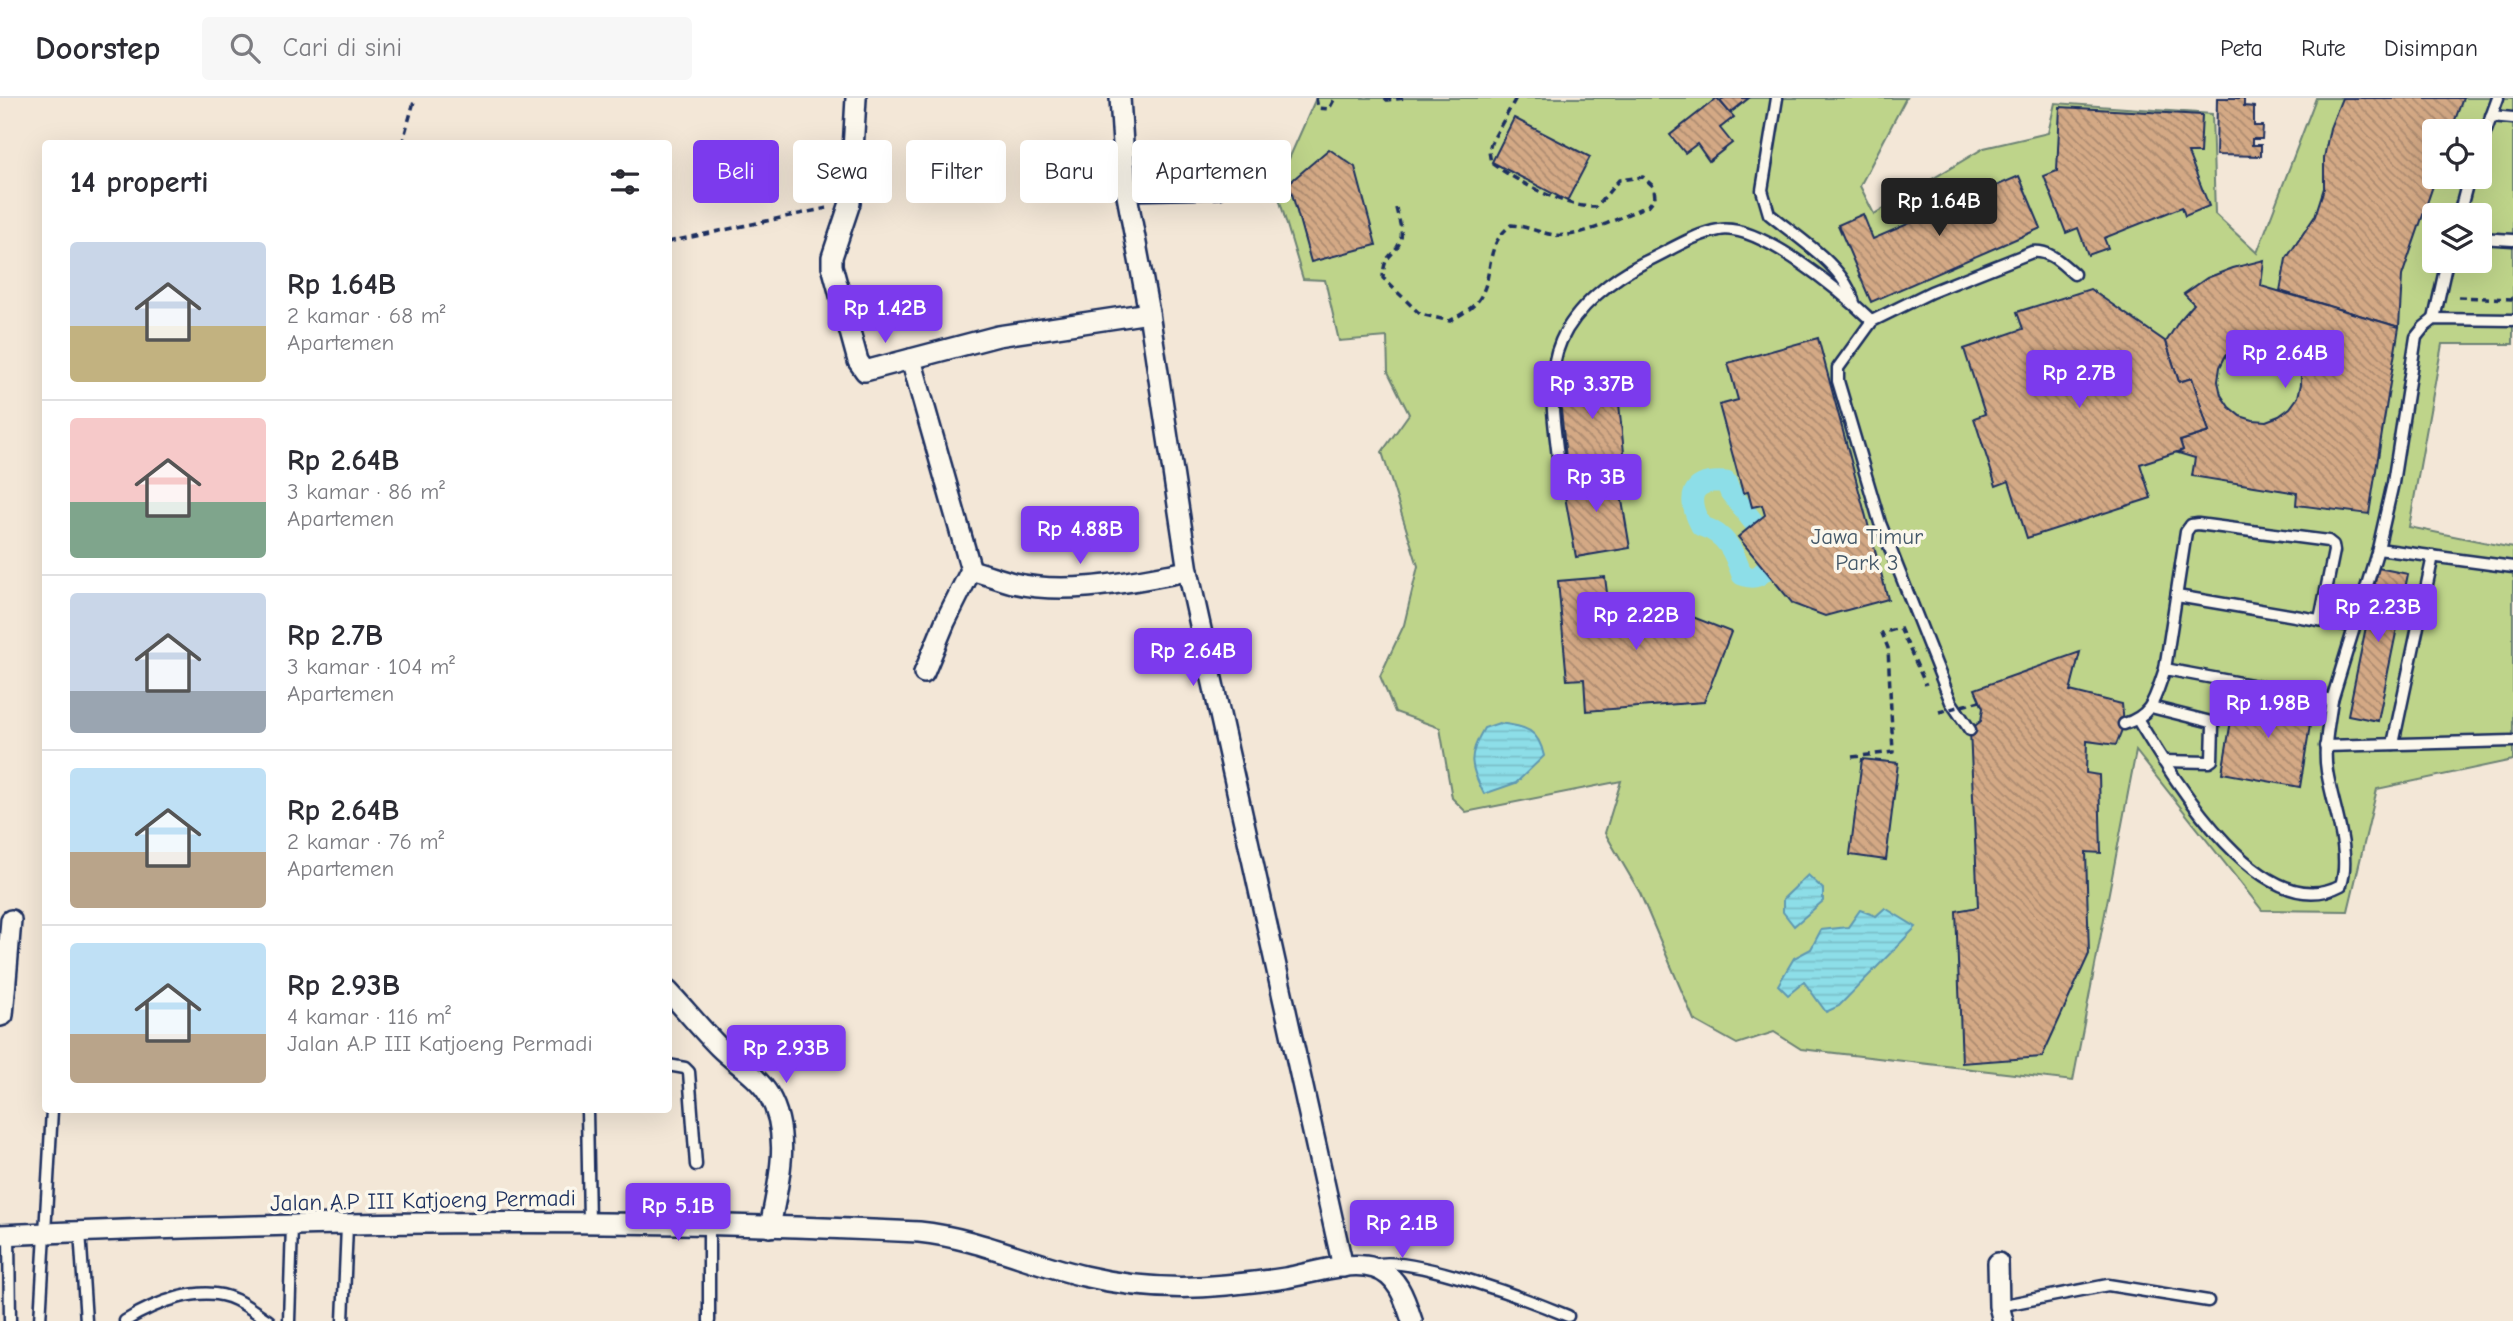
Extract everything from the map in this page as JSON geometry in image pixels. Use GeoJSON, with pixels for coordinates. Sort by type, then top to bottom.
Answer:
{"type":"FeatureCollection","features":[{"type":"Feature","properties":{"kind":"street"},"geometry":{"type":"LineString","coordinates":[[854,140],[856,98]]}},
{"type":"Feature","properties":{"kind":"street"},"geometry":{"type":"LineString","coordinates":[[1120,98],[1126,190],[1149,313],[1188,571],[1343,1267]]}},
{"type":"Feature","properties":{"kind":"street"},"geometry":{"type":"LineString","coordinates":[[1126,190],[1132,190]]}},
{"type":"Feature","properties":{"kind":"street"},"geometry":{"type":"LineString","coordinates":[[850,203],[832,257],[832,267],[858,361],[865,371],[998,336],[1149,313]]}},
{"type":"Feature","properties":{"kind":"street"},"geometry":{"type":"LineString","coordinates":[[911,359],[971,570],[924,673]]}},
{"type":"Feature","properties":{"kind":"street"},"geometry":{"type":"LineString","coordinates":[[971,570],[1014,583],[1044,587],[1126,582],[1188,571]]}},
{"type":"Feature","properties":{"kind":"street"},"geometry":{"type":"LineString","coordinates":[[0,1016],[3,1015],[11,920]]}},
{"type":"Feature","properties":{"kind":"street"},"geometry":{"type":"LineString","coordinates":[[672,996],[716,1045],[763,1087],[770,1097],[780,1133],[781,1167],[770,1227]]}},
{"type":"Feature","properties":{"kind":"street","name":"Jalan A.P III Katjoeng Permadi"},"geometry":{"type":"LineString","coordinates":[[4,1235],[292,1226],[709,1223],[919,1232],[950,1236],[1081,1276],[1151,1287],[1224,1285],[1343,1267],[1371,1267]]}},
{"type":"Feature","properties":{"kind":"street"},"geometry":{"type":"LineString","coordinates":[[1998,1263],[2001,1314]]}},
{"type":"Feature","properties":{"kind":"street"},"geometry":{"type":"LineString","coordinates":[[1371,1267],[1387,1273],[1398,1284],[1412,1321]]}},
{"type":"Feature","properties":{"kind":"lane"},"geometry":{"type":"LineString","coordinates":[[1777,98],[1762,190],[1764,201],[1769,214],[1838,271],[1848,284],[1854,304]]}},
{"type":"Feature","properties":{"kind":"lane"},"geometry":{"type":"LineString","coordinates":[[2490,119],[2498,98]]}},
{"type":"Feature","properties":{"kind":"lane"},"geometry":{"type":"LineString","coordinates":[[2491,116],[2513,118]]}},
{"type":"Feature","properties":{"kind":"lane"},"geometry":{"type":"LineString","coordinates":[[1559,468],[1553,370],[1560,342],[1573,320],[1596,296],[1626,272],[1699,236],[1721,229],[1748,234],[1811,269],[1872,321]]}},
{"type":"Feature","properties":{"kind":"lane"},"geometry":{"type":"LineString","coordinates":[[2492,239],[2513,240]]}},
{"type":"Feature","properties":{"kind":"lane"},"geometry":{"type":"LineString","coordinates":[[1970,730],[1951,702],[1889,548],[1838,381],[1838,368],[1872,321],[1931,292],[2032,252],[2050,254],[2074,274]]}},
{"type":"Feature","properties":{"kind":"lane"},"geometry":{"type":"LineString","coordinates":[[2138,720],[2198,812],[2245,860],[2273,882],[2297,891],[2318,893],[2341,885],[2344,875],[2340,833],[2327,771],[2325,746],[2332,700],[2378,549],[2393,483],[2416,337],[2434,319],[2444,273]]}},
{"type":"Feature","properties":{"kind":"lane"},"geometry":{"type":"LineString","coordinates":[[2434,319],[2513,320]]}},
{"type":"Feature","properties":{"kind":"lane"},"geometry":{"type":"LineString","coordinates":[[2124,724],[2138,720],[2151,708],[2165,669],[2186,532],[2191,525],[2328,541],[2333,545],[2334,551],[2320,620]]}},
{"type":"Feature","properties":{"kind":"lane"},"geometry":{"type":"LineString","coordinates":[[2378,549],[2513,567]]}},
{"type":"Feature","properties":{"kind":"lane"},"geometry":{"type":"LineString","coordinates":[[2393,744],[2433,556]]}},
{"type":"Feature","properties":{"kind":"lane"},"geometry":{"type":"LineString","coordinates":[[2178,596],[2354,626]]}},
{"type":"Feature","properties":{"kind":"lane"},"geometry":{"type":"LineString","coordinates":[[2165,669],[2332,700]]}},
{"type":"Feature","properties":{"kind":"lane"},"geometry":{"type":"LineString","coordinates":[[2151,708],[2211,722],[2214,726],[2211,760],[2163,761]]}},
{"type":"Feature","properties":{"kind":"lane"},"geometry":{"type":"LineString","coordinates":[[2325,746],[2513,741]]}},
{"type":"Feature","properties":{"kind":"lane"},"geometry":{"type":"LineString","coordinates":[[672,1066],[685,1068],[689,1072],[696,1165]]}},
{"type":"Feature","properties":{"kind":"lane"},"geometry":{"type":"LineString","coordinates":[[40,1321],[52,1113]]}},
{"type":"Feature","properties":{"kind":"lane"},"geometry":{"type":"LineString","coordinates":[[587,1113],[589,1223]]}},
{"type":"Feature","properties":{"kind":"lane"},"geometry":{"type":"LineString","coordinates":[[709,1223],[709,1321]]}},
{"type":"Feature","properties":{"kind":"lane"},"geometry":{"type":"LineString","coordinates":[[289,1321],[292,1226]]}},
{"type":"Feature","properties":{"kind":"lane"},"geometry":{"type":"LineString","coordinates":[[343,1321],[347,1226]]}},
{"type":"Feature","properties":{"kind":"lane"},"geometry":{"type":"LineString","coordinates":[[80,1231],[86,1321]]}},
{"type":"Feature","properties":{"kind":"lane"},"geometry":{"type":"LineString","coordinates":[[4,1235],[10,1321]]}},
{"type":"Feature","properties":{"kind":"lane"},"geometry":{"type":"LineString","coordinates":[[1371,1267],[1381,1263],[1404,1263],[1539,1303],[1568,1316]]}},
{"type":"Feature","properties":{"kind":"lane"},"geometry":{"type":"LineString","coordinates":[[2001,1314],[2108,1285],[2208,1301]]}},
{"type":"Feature","properties":{"kind":"lane"},"geometry":{"type":"LineString","coordinates":[[125,1321],[143,1310],[180,1297],[212,1294],[235,1299],[269,1321]]}},
{"type":"Feature","properties":{"kind":"path"},"geometry":{"type":"LineString","coordinates":[[403,140],[415,98]]}},
{"type":"Feature","properties":{"kind":"path"},"geometry":{"type":"LineString","coordinates":[[1315,98],[1318,108],[1324,110],[1328,109],[1335,98]]}},
{"type":"Feature","properties":{"kind":"path"},"geometry":{"type":"LineString","coordinates":[[1385,98],[1405,98]]}},
{"type":"Feature","properties":{"kind":"path"},"geometry":{"type":"LineString","coordinates":[[1396,208],[1401,233],[1399,243],[1384,262],[1383,278],[1420,314],[1450,321],[1468,310],[1481,296],[1491,255],[1500,233],[1511,225],[1556,235],[1579,232],[1648,205],[1654,198],[1654,187],[1643,177],[1629,178],[1619,180],[1595,207],[1581,208],[1564,203],[1491,163],[1489,151],[1516,98]]}},
{"type":"Feature","properties":{"kind":"path"},"geometry":{"type":"LineString","coordinates":[[672,241],[850,203]]}},
{"type":"Feature","properties":{"kind":"path"},"geometry":{"type":"LineString","coordinates":[[2458,297],[2513,299]]}},
{"type":"Feature","properties":{"kind":"path"},"geometry":{"type":"LineString","coordinates":[[1852,757],[1893,752],[1888,648],[1882,634],[1900,628],[1928,688]]}},
{"type":"Feature","properties":{"kind":"path"},"geometry":{"type":"LineString","coordinates":[[1933,700],[1939,712],[1980,701]]}},
{"type":"Feature","properties":{"kind":"green space","name":"Jawa Timur Park 3"},"geometry":{"type":"Polygon","coordinates":[[[1316,98],[1906,98],[1860,186],[1874,214],[1984,148],[2048,133],[2055,103],[2212,114],[2215,214],[2257,253],[2316,98],[2513,98],[2513,344],[2442,344],[2409,527],[2513,548],[2513,760],[2377,789],[2348,911],[2262,910],[2136,751],[2073,1081],[1801,1049],[1774,1032],[1737,1044],[1694,1020],[1640,893],[1605,833],[1621,781],[1466,812],[1452,798],[1440,728],[1395,712],[1380,676],[1404,625],[1418,566],[1382,452],[1409,414],[1388,372],[1387,337],[1339,341],[1325,280],[1303,279],[1280,203],[1291,203],[1291,154],[1316,98]]]}},
{"type":"Feature","properties":{"kind":"water"},"geometry":{"type":"Polygon","coordinates":[[[1499,723],[1529,730],[1538,740],[1544,756],[1516,783],[1484,794],[1473,768],[1473,754],[1484,728],[1499,723]]]}},
{"type":"Feature","properties":{"kind":"water"},"geometry":{"type":"Polygon","coordinates":[[[1808,875],[1823,889],[1823,901],[1794,926],[1783,912],[1783,899],[1808,875]]]}},
{"type":"Feature","properties":{"kind":"water"},"geometry":{"type":"Polygon","coordinates":[[[1885,908],[1916,927],[1839,1006],[1826,1012],[1804,982],[1788,995],[1778,985],[1794,958],[1811,949],[1821,930],[1848,927],[1860,910],[1876,916],[1885,908]]]}},
{"type":"Feature","properties":{"kind":"building"},"geometry":{"type":"Polygon","coordinates":[[[1717,98],[1734,117],[1720,128],[1732,143],[1709,161],[1697,144],[1685,153],[1670,135],[1717,98]]]}},
{"type":"Feature","properties":{"kind":"building"},"geometry":{"type":"Polygon","coordinates":[[[1724,98],[1749,98],[1730,113],[1720,101],[1724,98]]]}},
{"type":"Feature","properties":{"kind":"building"},"geometry":{"type":"Polygon","coordinates":[[[2217,98],[2244,98],[2244,106],[2254,107],[2254,126],[2263,126],[2262,139],[2252,139],[2252,145],[2261,145],[2261,156],[2216,155],[2217,98]]]}},
{"type":"Feature","properties":{"kind":"building"},"geometry":{"type":"Polygon","coordinates":[[[2342,98],[2463,98],[2455,119],[2422,119],[2422,189],[2432,189],[2427,203],[2422,203],[2422,218],[2402,276],[2399,327],[2280,291],[2286,259],[2315,216],[2324,188],[2324,158],[2330,128],[2342,98]]]}},
{"type":"Feature","properties":{"kind":"building"},"geometry":{"type":"Polygon","coordinates":[[[2060,107],[2202,115],[2200,153],[2188,153],[2209,206],[2185,216],[2182,207],[2104,238],[2108,248],[2088,255],[2078,228],[2066,233],[2044,176],[2057,171],[2060,107]]]}},
{"type":"Feature","properties":{"kind":"building"},"geometry":{"type":"Polygon","coordinates":[[[1514,118],[1590,157],[1567,201],[1492,162],[1514,118]]]}},
{"type":"Feature","properties":{"kind":"building"},"geometry":{"type":"Polygon","coordinates":[[[1329,149],[1355,167],[1376,245],[1311,262],[1291,190],[1291,181],[1329,149]]]}},
{"type":"Feature","properties":{"kind":"building"},"geometry":{"type":"Polygon","coordinates":[[[2019,176],[2041,228],[1871,302],[1838,225],[1863,214],[1873,239],[2019,176]]]}},
{"type":"Feature","properties":{"kind":"building"},"geometry":{"type":"Polygon","coordinates":[[[2264,260],[2261,286],[2399,327],[2369,514],[2296,505],[2297,493],[2192,476],[2195,458],[2178,453],[2183,450],[2180,441],[2209,432],[2192,378],[2179,382],[2166,342],[2194,304],[2184,294],[2207,278],[2264,260]],[[2262,337],[2248,339],[2236,345],[2226,355],[2220,367],[2218,381],[2221,395],[2229,407],[2240,416],[2266,421],[2290,408],[2298,397],[2301,370],[2286,347],[2275,340],[2262,337]]]}},
{"type":"Feature","properties":{"kind":"building"},"geometry":{"type":"Polygon","coordinates":[[[2090,289],[2166,342],[2179,382],[2192,378],[2209,432],[2180,441],[2183,450],[2140,464],[2151,498],[2027,538],[2009,481],[1996,486],[1974,418],[1985,414],[1964,349],[2023,329],[2017,312],[2090,289]]]}},
{"type":"Feature","properties":{"kind":"building"},"geometry":{"type":"Polygon","coordinates":[[[1818,338],[1888,599],[1825,616],[1793,604],[1738,537],[1765,515],[1762,505],[1752,507],[1748,492],[1743,493],[1719,405],[1738,400],[1728,363],[1818,338]]]}},
{"type":"Feature","properties":{"kind":"building"},"geometry":{"type":"Polygon","coordinates":[[[1616,375],[1625,462],[1567,468],[1558,381],[1616,375]]]}},
{"type":"Feature","properties":{"kind":"building"},"geometry":{"type":"Polygon","coordinates":[[[1617,471],[1630,548],[1576,557],[1562,480],[1617,471]]]}},
{"type":"Feature","properties":{"kind":"building"},"geometry":{"type":"Polygon","coordinates":[[[2378,568],[2408,574],[2378,721],[2348,715],[2378,568]]]}},
{"type":"Feature","properties":{"kind":"building"},"geometry":{"type":"Polygon","coordinates":[[[1605,577],[1611,625],[1648,621],[1655,602],[1731,632],[1704,702],[1586,711],[1584,679],[1567,680],[1558,581],[1605,577]]]}},
{"type":"Feature","properties":{"kind":"building"},"geometry":{"type":"Polygon","coordinates":[[[2080,652],[2070,691],[2122,704],[2124,724],[2116,745],[2087,741],[2086,773],[2099,775],[2101,853],[2086,852],[2089,954],[2042,1057],[1962,1063],[1956,911],[1978,907],[1970,730],[1981,721],[1983,708],[1975,689],[2080,652]]]}},
{"type":"Feature","properties":{"kind":"building"},"geometry":{"type":"Polygon","coordinates":[[[2236,692],[2313,706],[2300,787],[2222,773],[2236,692]]]}},
{"type":"Feature","properties":{"kind":"building"},"geometry":{"type":"Polygon","coordinates":[[[1862,759],[1898,763],[1886,860],[1850,855],[1862,759]]]}},
{"type":"Feature","properties":{"kind":"waterway"},"geometry":{"type":"LineString","coordinates":[[1755,524],[1730,492],[1726,482],[1705,484],[1694,492],[1694,507],[1701,526],[1723,539],[1736,559],[1742,575],[1755,577],[1765,570]]}}]}
